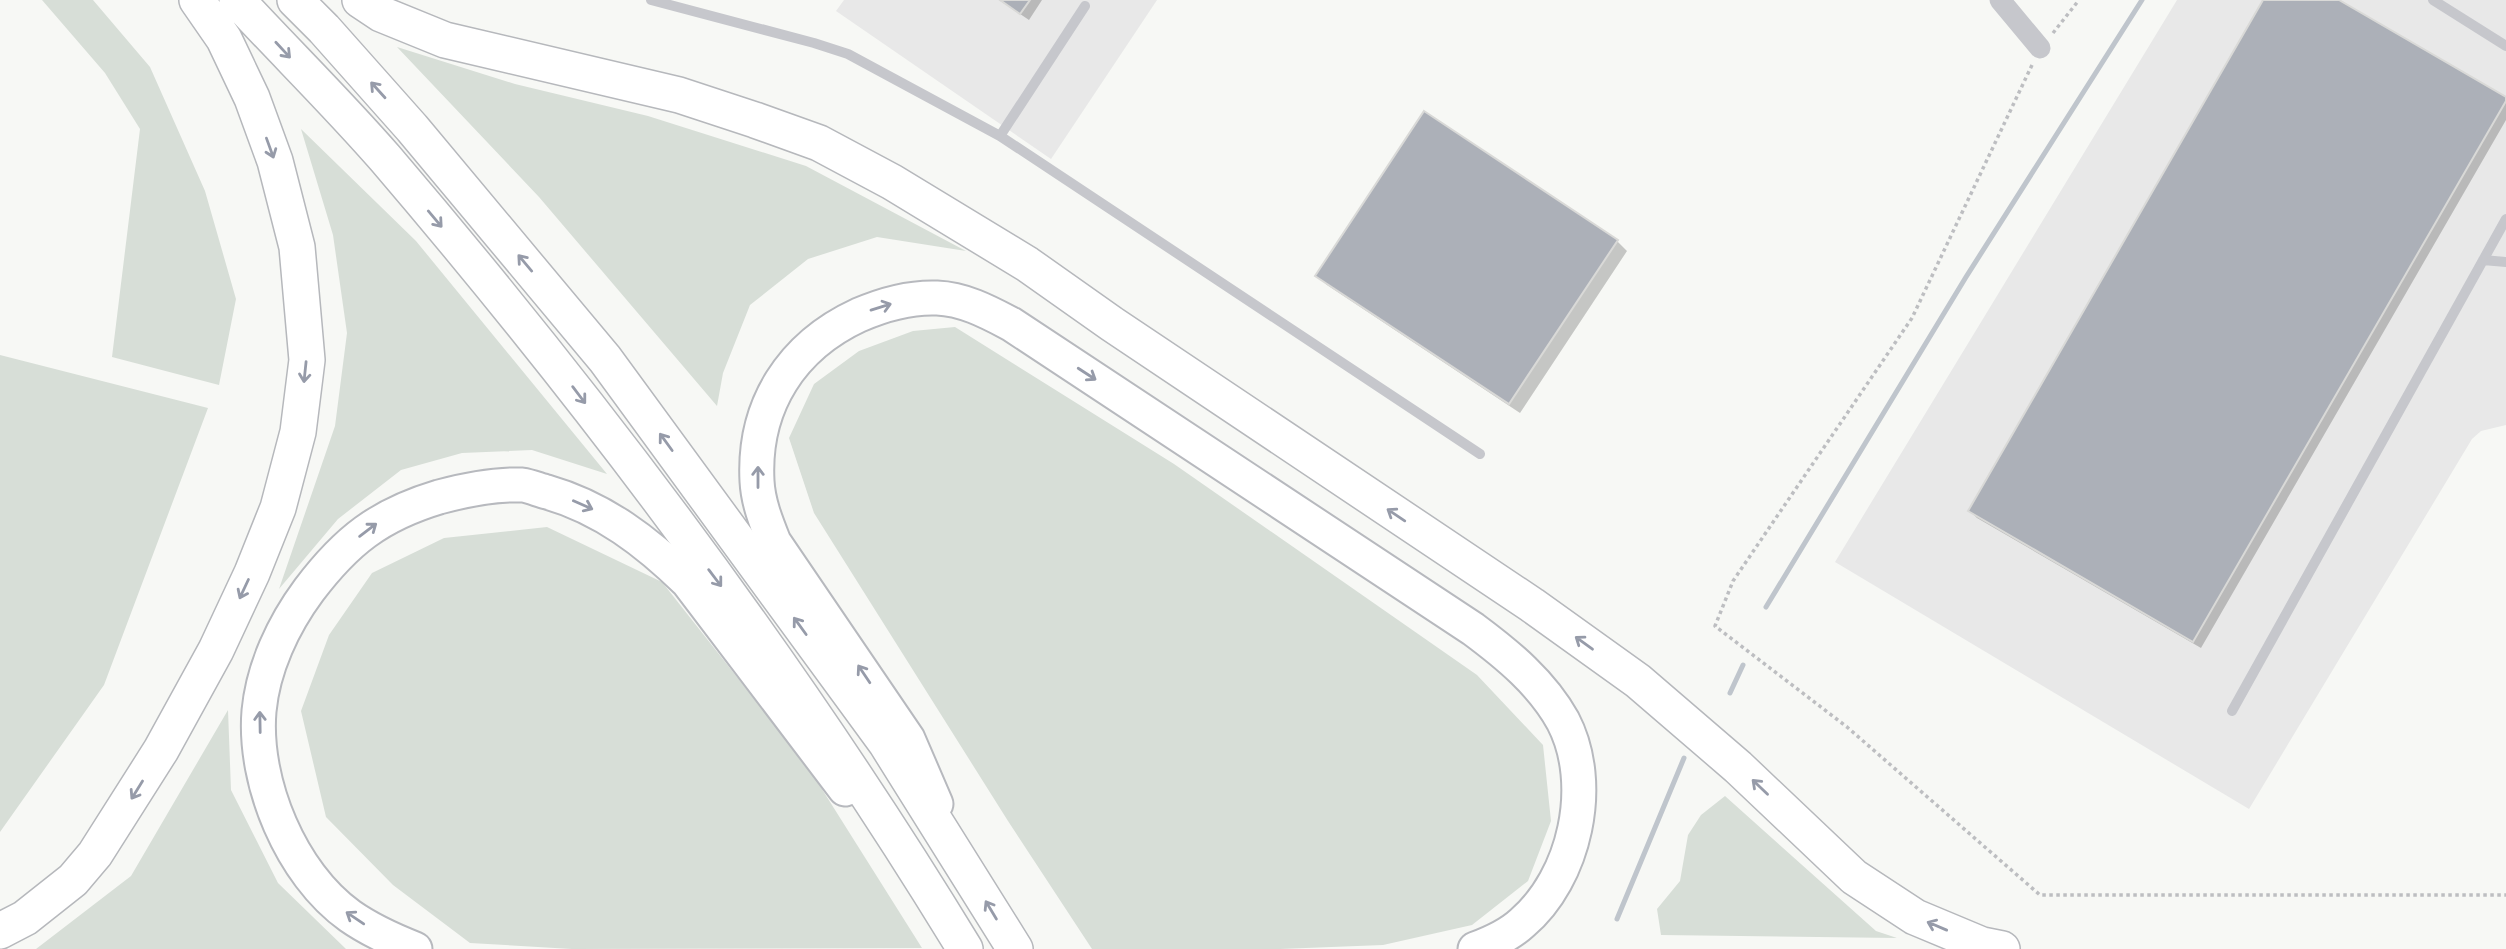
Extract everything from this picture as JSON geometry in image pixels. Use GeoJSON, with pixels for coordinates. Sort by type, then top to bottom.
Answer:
{"type":"FeatureCollection","features":[{"type":"Feature","properties":{"kind":"highway"},"geometry":{"type":"LineString","coordinates":[[0,931],[25,918],[73,880],[95,854],[161,750],[216,650],[252,573],[278,508],[298,432],[307,360],[297,247],[275,161],[252,98],[224,39],[197,0]]}},
{"type":"Feature","properties":{"kind":"highway"},"geometry":{"type":"LineString","coordinates":[[236,0],[383,156],[575,388],[754,631],[905,852],[965,949]]}},
{"type":"Feature","properties":{"kind":"highway"},"geometry":{"type":"LineString","coordinates":[[295,0],[412,128],[605,359],[886,743],[1015,949]]}},
{"type":"Feature","properties":{"kind":"highway"},"geometry":{"type":"LineString","coordinates":[[360,0],[381,14],[445,40],[679,95],[755,120],[819,143],[892,182],[1027,264],[1532,605],[1639,681],[1738,767],[1854,877],[1915,917],[1982,945],[2002,949]]}},
{"type":"Feature","properties":{"kind":"main road"},"geometry":{"type":"LineString","coordinates":[[959,857],[908,739],[774,542],[761,509],[757,480],[762,428],[768,406],[777,385],[789,368],[822,336],[838,325],[878,307],[937,298],[979,307],[1012,324],[1474,629],[1512,660],[1552,702],[1564,724],[1578,770],[1578,822],[1572,842],[1564,864],[1551,886],[1522,923],[1475,949]]}},
{"type":"Feature","properties":{"kind":"main road"},"geometry":{"type":"LineString","coordinates":[[415,949],[381,935],[348,915],[322,891],[297,860],[277,821],[267,785],[259,712],[266,674],[278,642],[301,601],[328,565],[352,541],[380,520],[417,504],[459,491],[524,485],[564,497],[597,511],[631,532],[662,557],[688,582],[867,819],[905,852]]}},
{"type":"Feature","properties":{"kind":"street"},"geometry":{"type":"LineString","coordinates":[[2000,0],[2040,48]]}},
{"type":"Feature","properties":{"kind":"lane"},"geometry":{"type":"LineString","coordinates":[[651,0],[848,54],[1000,136],[1480,454]]}},
{"type":"Feature","properties":{"kind":"lane"},"geometry":{"type":"LineString","coordinates":[[2432,0],[2506,46]]}},
{"type":"Feature","properties":{"kind":"lane"},"geometry":{"type":"LineString","coordinates":[[1000,136],[1085,6]]}},
{"type":"Feature","properties":{"kind":"lane"},"geometry":{"type":"LineString","coordinates":[[2232,711],[2506,219]]}},
{"type":"Feature","properties":{"kind":"lane"},"geometry":{"type":"LineString","coordinates":[[2483,260],[2506,262]]}},
{"type":"Feature","properties":{"kind":"path"},"geometry":{"type":"LineString","coordinates":[[2080,0],[2040,48],[1912,318],[1733,581],[1715,626],[1847,726],[2040,895],[2506,895]]}},
{"type":"Feature","properties":{"kind":"shaded area"},"geometry":{"type":"Polygon","coordinates":[[[42,0],[93,0],[150,67],[205,191],[236,299],[219,385],[112,357],[140,129],[105,73],[42,0]]]}},
{"type":"Feature","properties":{"kind":"shaded area"},"geometry":{"type":"Polygon","coordinates":[[[844,0],[1157,0],[1051,159],[836,11],[844,0]]]}},
{"type":"Feature","properties":{"kind":"shaded area"},"geometry":{"type":"Polygon","coordinates":[[[2177,0],[2506,0],[2506,425],[2481,431],[2472,439],[2249,809],[1835,562],[2177,0]]]}},
{"type":"Feature","properties":{"kind":"shaded area"},"geometry":{"type":"Polygon","coordinates":[[[397,47],[515,84],[648,116],[806,166],[966,251],[877,237],[808,259],[750,305],[723,373],[717,406],[539,197],[397,47]]]}},
{"type":"Feature","properties":{"kind":"shaded area"},"geometry":{"type":"Polygon","coordinates":[[[301,129],[416,241],[607,474],[532,450],[462,453],[401,470],[338,519],[279,589],[335,426],[347,333],[333,235],[301,129]]]}},
{"type":"Feature","properties":{"kind":"shaded area"},"geometry":{"type":"Polygon","coordinates":[[[955,327],[1174,464],[1477,675],[1543,745],[1551,821],[1528,881],[1472,925],[1383,945],[1280,949],[1092,949],[814,513],[789,438],[814,384],[859,351],[913,331],[955,327]]]}},
{"type":"Feature","properties":{"kind":"shaded area"},"geometry":{"type":"Polygon","coordinates":[[[0,355],[208,408],[104,685],[0,832],[0,355]]]}},
{"type":"Feature","properties":{"kind":"shaded area"},"geometry":{"type":"Polygon","coordinates":[[[547,527],[662,582],[808,767],[922,948],[572,949],[470,943],[393,885],[326,817],[301,711],[329,635],[372,573],[444,538],[547,527]]]}},
{"type":"Feature","properties":{"kind":"shaded area"},"geometry":{"type":"Polygon","coordinates":[[[228,710],[231,790],[278,883],[346,949],[36,949],[131,876],[228,710]]]}},
{"type":"Feature","properties":{"kind":"shaded area"},"geometry":{"type":"Polygon","coordinates":[[[1725,796],[1876,931],[1897,938],[1661,935],[1657,909],[1680,881],[1688,835],[1701,815],[1725,796]]]}},
{"type":"Feature","properties":{"kind":"building"},"geometry":{"type":"Polygon","coordinates":[[[1000,0],[1030,0],[1020,14],[1000,0]]]}},
{"type":"Feature","properties":{"kind":"building"},"geometry":{"type":"Polygon","coordinates":[[[2263,0],[2339,0],[2506,97],[2506,101],[2193,642],[1968,511],[2263,0]]]}},
{"type":"Feature","properties":{"kind":"building"},"geometry":{"type":"Polygon","coordinates":[[[1424,111],[1618,240],[1509,404],[1315,276],[1424,111]]]}},
{"type":"Feature","properties":{"kind":"waterway"},"geometry":{"type":"LineString","coordinates":[[1766,607],[1966,277],[2142,0]]}},
{"type":"Feature","properties":{"kind":"waterway"},"geometry":{"type":"LineString","coordinates":[[1730,693],[1743,665]]}},
{"type":"Feature","properties":{"kind":"waterway"},"geometry":{"type":"LineString","coordinates":[[1617,919],[1684,758]]}}]}
